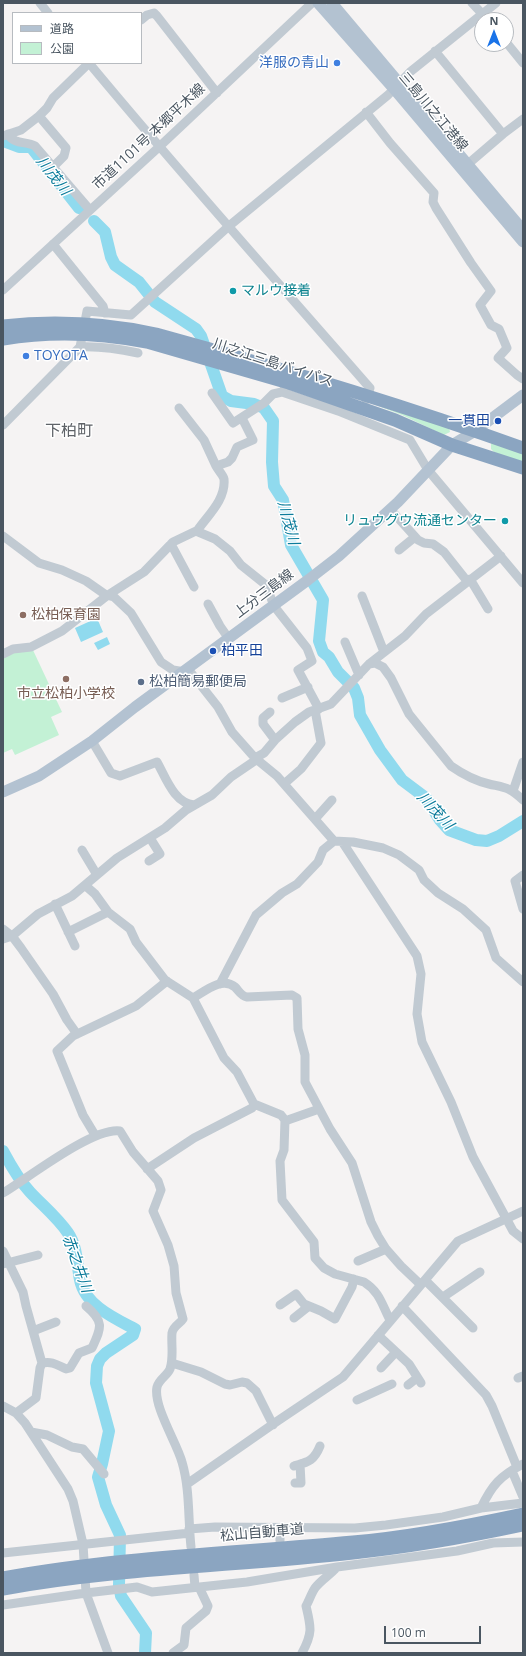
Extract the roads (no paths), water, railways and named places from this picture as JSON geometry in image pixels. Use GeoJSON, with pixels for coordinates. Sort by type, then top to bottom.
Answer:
{"type":"FeatureCollection","features":[{"type":"Feature","properties":{"kind":"highway","name":"川之江三島バイパス"},"geometry":{"type":"LineString","coordinates":[[3,326],[51,322],[82,335]]}},
{"type":"Feature","properties":{"kind":"highway","name":"川之江三島バイパス"},"geometry":{"type":"LineString","coordinates":[[3,339],[35,335],[82,335],[126,338],[195,350],[365,403],[475,431],[523,448]]}},
{"type":"Feature","properties":{"kind":"highway","name":"川之江三島バイパス"},"geometry":{"type":"LineString","coordinates":[[219,357],[285,388],[365,403],[452,445],[523,468]]}},
{"type":"Feature","properties":{"kind":"highway","name":"松山自動車道"},"geometry":{"type":"LineString","coordinates":[[3,1578],[79,1572],[354,1542],[439,1530],[523,1514]]}},
{"type":"Feature","properties":{"kind":"highway","name":"松山自動車道"},"geometry":{"type":"LineString","coordinates":[[137,1565],[352,1553],[445,1541],[523,1525]]}},
{"type":"Feature","properties":{"kind":"highway","name":"松山自動車道"},"geometry":{"type":"LineString","coordinates":[[3,1589],[79,1572]]}},
{"type":"Feature","properties":{"kind":"main road","name":"三島川之江港線"},"geometry":{"type":"LineString","coordinates":[[318,3],[468,164],[523,230]]}},
{"type":"Feature","properties":{"kind":"main road","name":"三島川之江港線"},"geometry":{"type":"LineString","coordinates":[[332,3],[396,86],[523,242]]}},
{"type":"Feature","properties":{"kind":"main road","name":"上分三島線"},"geometry":{"type":"LineString","coordinates":[[4,789],[39,776],[92,741],[311,578],[339,556],[390,509],[452,445],[475,431],[523,395]]}},
{"type":"Feature","properties":{"kind":"street"},"geometry":{"type":"LineString","coordinates":[[40,3],[47,12]]}},
{"type":"Feature","properties":{"kind":"street","name":"市道1101号 本郷平木線"},"geometry":{"type":"LineString","coordinates":[[5,283],[53,244],[159,148],[312,3]]}},
{"type":"Feature","properties":{"kind":"street"},"geometry":{"type":"LineString","coordinates":[[472,3],[480,12]]}},
{"type":"Feature","properties":{"kind":"street"},"geometry":{"type":"LineString","coordinates":[[489,12],[496,3]]}},
{"type":"Feature","properties":{"kind":"street"},"geometry":{"type":"LineString","coordinates":[[142,19],[147,15],[154,13],[158,16],[217,93]]}},
{"type":"Feature","properties":{"kind":"street"},"geometry":{"type":"LineString","coordinates":[[3,425],[82,335],[87,312],[131,315],[229,226],[388,95],[435,51],[474,24]]}},
{"type":"Feature","properties":{"kind":"street"},"geometry":{"type":"LineString","coordinates":[[435,51],[503,134]]}},
{"type":"Feature","properties":{"kind":"street"},"geometry":{"type":"LineString","coordinates":[[514,52],[523,63]]}},
{"type":"Feature","properties":{"kind":"street"},"geometry":{"type":"LineString","coordinates":[[5,135],[22,130],[39,116],[47,108],[53,98],[88,64]]}},
{"type":"Feature","properties":{"kind":"street"},"geometry":{"type":"LineString","coordinates":[[90,64],[159,148],[370,388],[365,403]]}},
{"type":"Feature","properties":{"kind":"street"},"geometry":{"type":"LineString","coordinates":[[366,112],[390,143],[434,193],[433,202],[436,208],[471,264],[491,291],[480,305],[491,325],[499,329],[507,348],[498,358],[523,379]]}},
{"type":"Feature","properties":{"kind":"street"},"geometry":{"type":"LineString","coordinates":[[39,116],[66,148],[64,156],[53,167]]}},
{"type":"Feature","properties":{"kind":"street"},"geometry":{"type":"LineString","coordinates":[[468,164],[523,119]]}},
{"type":"Feature","properties":{"kind":"street"},"geometry":{"type":"LineString","coordinates":[[5,135],[11,140],[25,142],[35,146],[90,210]]}},
{"type":"Feature","properties":{"kind":"street"},"geometry":{"type":"LineString","coordinates":[[53,244],[103,306],[105,313]]}},
{"type":"Feature","properties":{"kind":"street"},"geometry":{"type":"LineString","coordinates":[[82,335],[89,346],[119,349],[138,353]]}},
{"type":"Feature","properties":{"kind":"street"},"geometry":{"type":"LineString","coordinates":[[212,393],[233,423],[264,403],[272,394],[285,388],[410,440],[428,470],[523,582]]}},
{"type":"Feature","properties":{"kind":"street"},"geometry":{"type":"LineString","coordinates":[[3,654],[12,649],[31,647],[53,636],[108,595],[144,572],[171,544],[197,531],[216,506],[223,488],[224,478],[216,466],[204,440],[180,408]]}},
{"type":"Feature","properties":{"kind":"street"},"geometry":{"type":"LineString","coordinates":[[216,466],[228,462],[238,448],[252,440],[242,418]]}},
{"type":"Feature","properties":{"kind":"street"},"geometry":{"type":"LineString","coordinates":[[390,509],[415,537],[424,543],[433,544],[444,552],[469,580],[488,609]]}},
{"type":"Feature","properties":{"kind":"street"},"geometry":{"type":"LineString","coordinates":[[197,531],[215,540],[230,551],[240,565],[266,585],[274,606],[312,656],[312,661],[298,670],[308,687],[317,709],[321,743],[301,769],[284,784]]}},
{"type":"Feature","properties":{"kind":"street"},"geometry":{"type":"LineString","coordinates":[[3,536],[39,563],[62,570],[86,581],[108,595],[114,597],[131,613],[161,662],[173,670],[186,670],[218,707],[232,732],[256,759],[277,776],[315,819],[339,842],[389,912],[418,956],[421,974],[417,1014],[422,1042],[451,1102],[473,1157],[513,1231],[523,1239]]}},
{"type":"Feature","properties":{"kind":"street"},"geometry":{"type":"LineString","coordinates":[[399,550],[415,537]]}},
{"type":"Feature","properties":{"kind":"street"},"geometry":{"type":"LineString","coordinates":[[171,544],[194,587]]}},
{"type":"Feature","properties":{"kind":"street"},"geometry":{"type":"LineString","coordinates":[[7,937],[38,914],[72,896],[117,858],[150,838],[194,805],[212,795],[231,777],[264,753],[275,740],[295,722],[317,709],[331,704],[370,664],[405,636],[426,614],[501,556]]}},
{"type":"Feature","properties":{"kind":"street"},"geometry":{"type":"LineString","coordinates":[[362,596],[384,652]]}},
{"type":"Feature","properties":{"kind":"street"},"geometry":{"type":"LineString","coordinates":[[208,604],[220,626],[229,638]]}},
{"type":"Feature","properties":{"kind":"street"},"geometry":{"type":"LineString","coordinates":[[345,642],[353,681]]}},
{"type":"Feature","properties":{"kind":"street"},"geometry":{"type":"LineString","coordinates":[[370,664],[375,663],[383,666],[392,678],[409,714],[451,766],[488,784],[505,787],[513,791],[523,800]]}},
{"type":"Feature","properties":{"kind":"street"},"geometry":{"type":"LineString","coordinates":[[282,698],[308,687]]}},
{"type":"Feature","properties":{"kind":"street"},"geometry":{"type":"LineString","coordinates":[[270,712],[262,718],[263,724],[275,740]]}},
{"type":"Feature","properties":{"kind":"street"},"geometry":{"type":"LineString","coordinates":[[92,741],[111,773],[120,776],[157,762],[177,797],[188,804],[194,805]]}},
{"type":"Feature","properties":{"kind":"street"},"geometry":{"type":"LineString","coordinates":[[513,791],[523,762]]}},
{"type":"Feature","properties":{"kind":"street"},"geometry":{"type":"LineString","coordinates":[[315,819],[332,800]]}},
{"type":"Feature","properties":{"kind":"street"},"geometry":{"type":"LineString","coordinates":[[149,861],[160,854],[150,838]]}},
{"type":"Feature","properties":{"kind":"street"},"geometry":{"type":"LineString","coordinates":[[220,984],[256,915],[282,893],[297,884],[318,862],[323,850],[339,842],[353,842],[383,848],[399,856],[419,870],[424,880],[438,893],[463,909],[486,930],[496,958],[523,982]]}},
{"type":"Feature","properties":{"kind":"street"},"geometry":{"type":"LineString","coordinates":[[82,850],[97,875]]}},
{"type":"Feature","properties":{"kind":"street"},"geometry":{"type":"LineString","coordinates":[[523,875],[515,881],[523,908]]}},
{"type":"Feature","properties":{"kind":"street"},"geometry":{"type":"LineString","coordinates":[[84,886],[88,887],[95,894],[108,912],[130,929],[136,942],[167,981],[193,998],[224,1058],[238,1072],[254,1104],[281,1115],[285,1121],[284,1150],[280,1161],[283,1203],[314,1242],[314,1256],[319,1263],[324,1268],[335,1274],[364,1282],[378,1294],[390,1320]]}},
{"type":"Feature","properties":{"kind":"street"},"geometry":{"type":"LineString","coordinates":[[55,904],[76,946]]}},
{"type":"Feature","properties":{"kind":"street"},"geometry":{"type":"LineString","coordinates":[[68,932],[108,912]]}},
{"type":"Feature","properties":{"kind":"street"},"geometry":{"type":"LineString","coordinates":[[3,929],[7,937],[53,994],[67,1020],[77,1034]]}},
{"type":"Feature","properties":{"kind":"street"},"geometry":{"type":"LineString","coordinates":[[95,1136],[83,1115],[57,1051],[77,1034],[136,1006],[167,981]]}},
{"type":"Feature","properties":{"kind":"street"},"geometry":{"type":"LineString","coordinates":[[193,998],[220,984],[231,985],[241,995],[247,998],[292,995],[297,998],[298,1029],[305,1055],[304,1079],[319,1109],[352,1163],[371,1222],[386,1248],[443,1298],[474,1328]]}},
{"type":"Feature","properties":{"kind":"street"},"geometry":{"type":"LineString","coordinates":[[147,1169],[194,1138],[252,1108],[254,1104]]}},
{"type":"Feature","properties":{"kind":"street"},"geometry":{"type":"LineString","coordinates":[[285,1121],[319,1109]]}},
{"type":"Feature","properties":{"kind":"street"},"geometry":{"type":"LineString","coordinates":[[3,1193],[62,1153],[95,1136],[112,1130],[120,1131],[133,1152],[158,1181],[161,1190],[153,1212],[170,1252],[174,1266],[176,1293],[182,1313],[182,1321],[173,1329],[171,1365],[168,1372],[157,1386],[157,1392],[164,1421],[182,1462],[186,1484],[191,1547]]}},
{"type":"Feature","properties":{"kind":"street"},"geometry":{"type":"LineString","coordinates":[[186,1484],[343,1377],[458,1241],[523,1211]]}},
{"type":"Feature","properties":{"kind":"street"},"geometry":{"type":"LineString","coordinates":[[358,1261],[386,1248]]}},
{"type":"Feature","properties":{"kind":"street"},"geometry":{"type":"LineString","coordinates":[[3,1251],[6,1264],[23,1292],[42,1364],[40,1368],[36,1398],[16,1413]]}},
{"type":"Feature","properties":{"kind":"street"},"geometry":{"type":"LineString","coordinates":[[6,1264],[38,1255]]}},
{"type":"Feature","properties":{"kind":"street"},"geometry":{"type":"LineString","coordinates":[[443,1298],[480,1272]]}},
{"type":"Feature","properties":{"kind":"street"},"geometry":{"type":"LineString","coordinates":[[280,1305],[296,1294],[304,1304],[335,1319],[352,1287],[354,1279]]}},
{"type":"Feature","properties":{"kind":"street"},"geometry":{"type":"LineString","coordinates":[[42,1364],[50,1362],[66,1369],[70,1368],[79,1353],[92,1348],[101,1329],[99,1319],[86,1306]]}},
{"type":"Feature","properties":{"kind":"street"},"geometry":{"type":"LineString","coordinates":[[294,1318],[309,1306]]}},
{"type":"Feature","properties":{"kind":"street"},"geometry":{"type":"LineString","coordinates":[[402,1306],[486,1395],[492,1406],[517,1468],[523,1497]]}},
{"type":"Feature","properties":{"kind":"street"},"geometry":{"type":"LineString","coordinates":[[33,1331],[56,1322]]}},
{"type":"Feature","properties":{"kind":"street"},"geometry":{"type":"LineString","coordinates":[[378,1335],[409,1364],[419,1381],[408,1384]]}},
{"type":"Feature","properties":{"kind":"street"},"geometry":{"type":"LineString","coordinates":[[381,1368],[396,1352]]}},
{"type":"Feature","properties":{"kind":"street"},"geometry":{"type":"LineString","coordinates":[[171,1365],[175,1364],[201,1372],[225,1384],[230,1385],[242,1382],[247,1383],[256,1391],[273,1425]]}},
{"type":"Feature","properties":{"kind":"street"},"geometry":{"type":"LineString","coordinates":[[357,1400],[392,1384]]}},
{"type":"Feature","properties":{"kind":"street"},"geometry":{"type":"LineString","coordinates":[[3,1406],[16,1413],[31,1432],[68,1489],[73,1501],[83,1544],[86,1593],[108,1653]]}},
{"type":"Feature","properties":{"kind":"street"},"geometry":{"type":"LineString","coordinates":[[31,1432],[48,1435],[72,1447],[83,1449],[104,1474]]}},
{"type":"Feature","properties":{"kind":"street"},"geometry":{"type":"LineString","coordinates":[[295,1483],[301,1483],[297,1465],[316,1456],[320,1446]]}},
{"type":"Feature","properties":{"kind":"street"},"geometry":{"type":"LineString","coordinates":[[481,1508],[499,1479],[517,1468]]}},
{"type":"Feature","properties":{"kind":"street"},"geometry":{"type":"LineString","coordinates":[[3,1553],[130,1540],[214,1527],[355,1528],[443,1517],[481,1508],[523,1503]]}},
{"type":"Feature","properties":{"kind":"street"},"geometry":{"type":"LineString","coordinates":[[280,1528],[280,1541]]}},
{"type":"Feature","properties":{"kind":"street"},"geometry":{"type":"LineString","coordinates":[[3,1605],[137,1587],[152,1592],[247,1582],[282,1572],[337,1567],[457,1551],[493,1543],[523,1542]]}},
{"type":"Feature","properties":{"kind":"street"},"geometry":{"type":"LineString","coordinates":[[302,1653],[308,1644],[312,1628],[306,1606],[314,1589],[331,1575],[337,1567]]}},
{"type":"Feature","properties":{"kind":"street"},"geometry":{"type":"LineString","coordinates":[[173,1653],[184,1646],[186,1628],[206,1611],[208,1606],[197,1587],[194,1575]]}},
{"type":"Feature","properties":{"kind":"water"},"geometry":{"type":"Polygon","coordinates":[[[97,618],[103,632],[81,642],[75,628],[97,618]]]}},
{"type":"Feature","properties":{"kind":"water"},"geometry":{"type":"Polygon","coordinates":[[[107,637],[110,644],[98,650],[94,643],[107,637]]]}},
{"type":"Feature","properties":{"kind":"waterway","name":"川茂川"},"geometry":{"type":"LineString","coordinates":[[3,141],[19,147],[31,147],[79,208]]}},
{"type":"Feature","properties":{"kind":"waterway","name":"川茂川"},"geometry":{"type":"LineString","coordinates":[[94,221],[105,232],[111,257],[115,265],[139,282],[155,302],[196,329],[201,336],[222,396],[231,401],[254,404],[264,408],[273,421],[272,462],[274,486],[283,500],[291,545],[323,600],[319,641],[323,652],[329,657],[338,672],[354,688],[358,698],[360,715],[380,750],[402,780],[426,798],[440,820],[449,830],[476,840],[487,841],[499,836],[523,821]]}},
{"type":"Feature","properties":{"kind":"waterway","name":"赤之井川"},"geometry":{"type":"LineString","coordinates":[[3,1151],[22,1183],[59,1222],[71,1238],[75,1249],[80,1280],[88,1297],[102,1310],[135,1329],[133,1335],[106,1353],[100,1359],[97,1366],[96,1383],[109,1431],[98,1477],[106,1505],[120,1535],[119,1585],[121,1596],[146,1633],[145,1653]]}},
{"type":"Feature","properties":{"kind":"place","name":"洋服の青山"},"geometry":{"type":"Point","coordinates":[337,63]}},
{"type":"Feature","properties":{"kind":"place","name":"マルウ接着"},"geometry":{"type":"Point","coordinates":[233,291]}},
{"type":"Feature","properties":{"kind":"place","name":"TOYOTA"},"geometry":{"type":"Point","coordinates":[26,356]}},
{"type":"Feature","properties":{"kind":"place","name":"一貫田"},"geometry":{"type":"Point","coordinates":[498,421]}},
{"type":"Feature","properties":{"kind":"place","name":"リュウグウ流通センター"},"geometry":{"type":"Point","coordinates":[505,521]}},
{"type":"Feature","properties":{"kind":"place","name":"松柏保育園"},"geometry":{"type":"Point","coordinates":[23,615]}},
{"type":"Feature","properties":{"kind":"place","name":"柏平田"},"geometry":{"type":"Point","coordinates":[213,651]}},
{"type":"Feature","properties":{"kind":"place","name":"市立松柏小学校"},"geometry":{"type":"Point","coordinates":[66,679]}},
{"type":"Feature","properties":{"kind":"place","name":"松柏簡易郵便局"},"geometry":{"type":"Point","coordinates":[141,682]}},
{"type":"Feature","properties":{"kind":"district","name":"下柏町"},"geometry":{"type":"Point","coordinates":[69,431]}}]}
